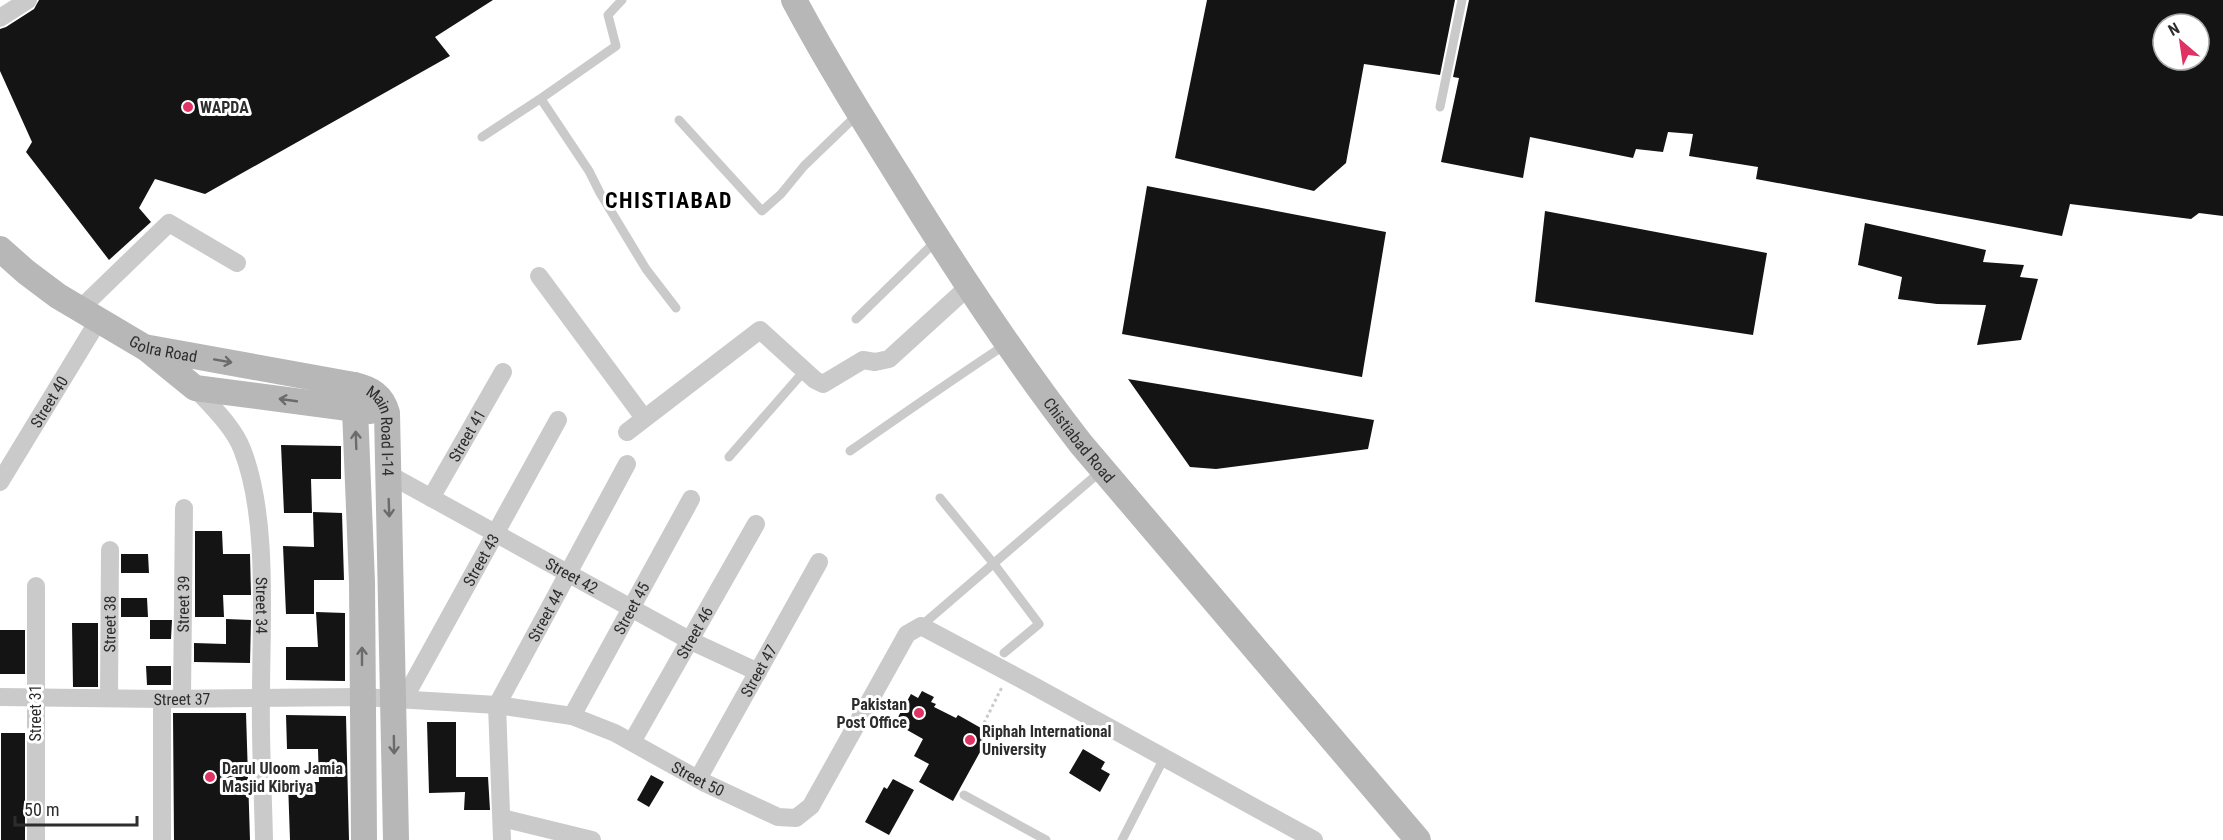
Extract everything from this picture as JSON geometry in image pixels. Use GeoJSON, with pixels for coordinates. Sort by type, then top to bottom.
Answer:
{"type":"FeatureCollection","features":[{"type":"Feature","properties":{"kind":"main road","name":"Chistiabad Road"},"geometry":{"type":"LineString","coordinates":[[794,0],[822,53],[938,240],[1041,393],[1103,470],[1418,840]]}},
{"type":"Feature","properties":{"kind":"main road","name":"Golra Road"},"geometry":{"type":"LineString","coordinates":[[1,248],[26,272],[89,315],[144,347],[354,397]]}},
{"type":"Feature","properties":{"kind":"main road"},"geometry":{"type":"LineString","coordinates":[[144,347],[195,388],[354,397]]}},
{"type":"Feature","properties":{"kind":"main road","name":"Main Road I-14"},"geometry":{"type":"LineString","coordinates":[[364,840],[362,582],[354,397],[387,413],[398,699],[396,840]]}},
{"type":"Feature","properties":{"kind":"street"},"geometry":{"type":"LineString","coordinates":[[0,18],[28,0]]}},
{"type":"Feature","properties":{"kind":"street","name":"Street 40"},"geometry":{"type":"LineString","coordinates":[[0,482],[89,315],[169,223],[237,263]]}},
{"type":"Feature","properties":{"kind":"street"},"geometry":{"type":"LineString","coordinates":[[539,276],[644,418]]}},
{"type":"Feature","properties":{"kind":"street"},"geometry":{"type":"LineString","coordinates":[[627,432],[760,330],[823,384],[863,360],[875,362],[889,359],[968,287]]}},
{"type":"Feature","properties":{"kind":"street","name":"Street 41"},"geometry":{"type":"LineString","coordinates":[[431,498],[503,372]]}},
{"type":"Feature","properties":{"kind":"street","name":"Street 34"},"geometry":{"type":"LineString","coordinates":[[195,388],[233,433],[242,448],[249,472],[261,549],[264,840]]}},
{"type":"Feature","properties":{"kind":"street","name":"Street 43"},"geometry":{"type":"LineString","coordinates":[[398,699],[495,534],[558,420]]}},
{"type":"Feature","properties":{"kind":"street","name":"Street 44"},"geometry":{"type":"LineString","coordinates":[[497,705],[627,464]]}},
{"type":"Feature","properties":{"kind":"street","name":"Street 42"},"geometry":{"type":"LineString","coordinates":[[388,474],[689,640],[758,672]]}},
{"type":"Feature","properties":{"kind":"street","name":"Street 45"},"geometry":{"type":"LineString","coordinates":[[572,716],[691,499]]}},
{"type":"Feature","properties":{"kind":"street","name":"Street 39"},"geometry":{"type":"LineString","coordinates":[[182,698],[184,508]]}},
{"type":"Feature","properties":{"kind":"street","name":"Street 46"},"geometry":{"type":"LineString","coordinates":[[632,742],[756,524]]}},
{"type":"Feature","properties":{"kind":"street","name":"Street 38"},"geometry":{"type":"LineString","coordinates":[[109,698],[110,550]]}},
{"type":"Feature","properties":{"kind":"street","name":"Street 47"},"geometry":{"type":"LineString","coordinates":[[698,779],[819,562]]}},
{"type":"Feature","properties":{"kind":"street","name":"Street 31"},"geometry":{"type":"LineString","coordinates":[[36,586],[36,840]]}},
{"type":"Feature","properties":{"kind":"street"},"geometry":{"type":"LineString","coordinates":[[914,631],[1009,673],[1314,840]]}},
{"type":"Feature","properties":{"kind":"street","name":"Street 50"},"geometry":{"type":"LineString","coordinates":[[362,697],[497,705],[572,716],[615,733],[698,779],[778,817],[796,818],[811,806],[914,631]]}},
{"type":"Feature","properties":{"kind":"street","name":"Street 37"},"geometry":{"type":"LineString","coordinates":[[0,697],[162,699],[362,697]]}},
{"type":"Feature","properties":{"kind":"street"},"geometry":{"type":"LineString","coordinates":[[162,699],[162,840]]}},
{"type":"Feature","properties":{"kind":"street"},"geometry":{"type":"LineString","coordinates":[[497,705],[502,840]]}},
{"type":"Feature","properties":{"kind":"street"},"geometry":{"type":"LineString","coordinates":[[502,818],[592,840]]}},
{"type":"Feature","properties":{"kind":"lane"},"geometry":{"type":"LineString","coordinates":[[482,137],[616,46],[608,15],[622,0]]}},
{"type":"Feature","properties":{"kind":"lane"},"geometry":{"type":"LineString","coordinates":[[1440,107],[1462,0]]}},
{"type":"Feature","properties":{"kind":"lane"},"geometry":{"type":"LineString","coordinates":[[541,99],[589,171],[646,269],[676,308]]}},
{"type":"Feature","properties":{"kind":"lane"},"geometry":{"type":"LineString","coordinates":[[679,120],[762,211],[781,194],[804,166],[859,113]]}},
{"type":"Feature","properties":{"kind":"lane"},"geometry":{"type":"LineString","coordinates":[[855,319],[938,240]]}},
{"type":"Feature","properties":{"kind":"lane"},"geometry":{"type":"LineString","coordinates":[[850,451],[897,420],[940,387],[1007,344]]}},
{"type":"Feature","properties":{"kind":"lane"},"geometry":{"type":"LineString","coordinates":[[729,457],[805,370]]}},
{"type":"Feature","properties":{"kind":"lane"},"geometry":{"type":"LineString","coordinates":[[914,631],[1103,470]]}},
{"type":"Feature","properties":{"kind":"lane"},"geometry":{"type":"LineString","coordinates":[[940,498],[1039,624],[1004,652]]}},
{"type":"Feature","properties":{"kind":"lane"},"geometry":{"type":"LineString","coordinates":[[1122,840],[1164,758]]}},
{"type":"Feature","properties":{"kind":"lane"},"geometry":{"type":"LineString","coordinates":[[964,795],[1046,840]]}},
{"type":"Feature","properties":{"kind":"path"},"geometry":{"type":"LineString","coordinates":[[984,723],[1009,673]]}},
{"type":"Feature","properties":{"kind":"building","name":"WAPDA"},"geometry":{"type":"Polygon","coordinates":[[[39,0],[493,0],[435,37],[450,56],[205,194],[155,179],[139,208],[151,222],[109,260],[26,152],[32,142],[0,71],[0,29],[34,9],[39,0]]]}},
{"type":"Feature","properties":{"kind":"building"},"geometry":{"type":"Polygon","coordinates":[[[1207,0],[1455,0],[1440,75],[1364,64],[1346,163],[1314,191],[1175,158],[1207,0]]]}},
{"type":"Feature","properties":{"kind":"building"},"geometry":{"type":"Polygon","coordinates":[[[1469,0],[2223,0],[2223,216],[2199,213],[2191,219],[2070,204],[2062,236],[1756,179],[1758,167],[1689,156],[1693,134],[1668,132],[1663,152],[1636,149],[1633,158],[1530,137],[1523,178],[1441,162],[1459,78],[1453,77],[1469,0]]]}},
{"type":"Feature","properties":{"kind":"building"},"geometry":{"type":"Polygon","coordinates":[[[1147,186],[1386,232],[1362,377],[1122,334],[1147,186]]]}},
{"type":"Feature","properties":{"kind":"building"},"geometry":{"type":"Polygon","coordinates":[[[1545,211],[1767,253],[1753,335],[1535,302],[1545,211]]]}},
{"type":"Feature","properties":{"kind":"building"},"geometry":{"type":"Polygon","coordinates":[[[1865,223],[1986,250],[1983,262],[2024,265],[2020,277],[2038,279],[2021,340],[1977,345],[1986,305],[1937,304],[1898,299],[1902,277],[1858,265],[1865,223]]]}},
{"type":"Feature","properties":{"kind":"building"},"geometry":{"type":"Polygon","coordinates":[[[1128,379],[1374,420],[1368,449],[1216,469],[1190,467],[1128,379]]]}},
{"type":"Feature","properties":{"kind":"building"},"geometry":{"type":"Polygon","coordinates":[[[281,445],[341,446],[341,479],[311,479],[312,513],[284,513],[281,445]]]}},
{"type":"Feature","properties":{"kind":"building"},"geometry":{"type":"Polygon","coordinates":[[[313,512],[342,513],[344,580],[314,580],[314,614],[286,614],[283,546],[314,547],[313,512]]]}},
{"type":"Feature","properties":{"kind":"building"},"geometry":{"type":"Polygon","coordinates":[[[195,531],[222,531],[223,554],[250,554],[251,595],[223,595],[224,617],[195,617],[195,531]]]}},
{"type":"Feature","properties":{"kind":"building"},"geometry":{"type":"Polygon","coordinates":[[[121,554],[148,554],[149,573],[121,573],[121,554]]]}},
{"type":"Feature","properties":{"kind":"building"},"geometry":{"type":"Polygon","coordinates":[[[121,598],[147,598],[148,617],[121,617],[121,598]]]}},
{"type":"Feature","properties":{"kind":"building"},"geometry":{"type":"Polygon","coordinates":[[[316,612],[345,613],[345,681],[286,680],[286,647],[318,647],[316,612]]]}},
{"type":"Feature","properties":{"kind":"building"},"geometry":{"type":"Polygon","coordinates":[[[226,619],[251,620],[250,663],[194,662],[194,643],[226,644],[226,619]]]}},
{"type":"Feature","properties":{"kind":"building"},"geometry":{"type":"Polygon","coordinates":[[[150,620],[172,620],[171,639],[150,639],[150,620]]]}},
{"type":"Feature","properties":{"kind":"building"},"geometry":{"type":"Polygon","coordinates":[[[72,623],[98,623],[98,687],[73,687],[72,623]]]}},
{"type":"Feature","properties":{"kind":"building"},"geometry":{"type":"Polygon","coordinates":[[[0,630],[25,630],[25,674],[0,674],[0,630]]]}},
{"type":"Feature","properties":{"kind":"building"},"geometry":{"type":"Polygon","coordinates":[[[146,666],[171,666],[171,685],[147,685],[146,666]]]}},
{"type":"Feature","properties":{"kind":"building"},"geometry":{"type":"Polygon","coordinates":[[[922,691],[934,697],[931,702],[936,704],[934,707],[956,718],[958,715],[988,732],[983,742],[985,743],[953,801],[919,782],[929,764],[914,756],[923,739],[900,726],[904,720],[898,717],[911,694],[918,698],[922,691]]]}},
{"type":"Feature","properties":{"kind":"building","name":"Darul Uloom Jamia Masjid Kibriya"},"geometry":{"type":"Polygon","coordinates":[[[173,713],[246,713],[250,840],[174,840],[173,713]]]}},
{"type":"Feature","properties":{"kind":"building"},"geometry":{"type":"Polygon","coordinates":[[[286,715],[346,716],[349,840],[290,840],[288,782],[319,782],[318,749],[287,749],[286,715]]]}},
{"type":"Feature","properties":{"kind":"building"},"geometry":{"type":"Polygon","coordinates":[[[427,722],[456,722],[456,777],[488,777],[490,810],[464,810],[465,792],[429,793],[427,722]]]}},
{"type":"Feature","properties":{"kind":"building"},"geometry":{"type":"Polygon","coordinates":[[[1,733],[25,733],[25,840],[1,840],[1,733]]]}},
{"type":"Feature","properties":{"kind":"building"},"geometry":{"type":"Polygon","coordinates":[[[1083,749],[1105,762],[1101,769],[1110,774],[1100,792],[1069,773],[1083,749]]]}},
{"type":"Feature","properties":{"kind":"building"},"geometry":{"type":"Polygon","coordinates":[[[651,775],[664,782],[649,807],[637,800],[651,775]]]}},
{"type":"Feature","properties":{"kind":"building"},"geometry":{"type":"Polygon","coordinates":[[[893,779],[914,790],[889,835],[865,822],[884,787],[887,789],[893,779]]]}},
{"type":"Feature","properties":{"kind":"place","name":"WAPDA"},"geometry":{"type":"Point","coordinates":[188,107]}},
{"type":"Feature","properties":{"kind":"place","name":"Pakistan Post Office"},"geometry":{"type":"Point","coordinates":[919,713]}},
{"type":"Feature","properties":{"kind":"place","name":"Riphah International University"},"geometry":{"type":"Point","coordinates":[970,740]}},
{"type":"Feature","properties":{"kind":"place","name":"Darul Uloom Jamia Masjid Kibriya"},"geometry":{"type":"Point","coordinates":[210,777]}},
{"type":"Feature","properties":{"kind":"district","name":"CHISTIABAD"},"geometry":{"type":"Point","coordinates":[669,200]}}]}
